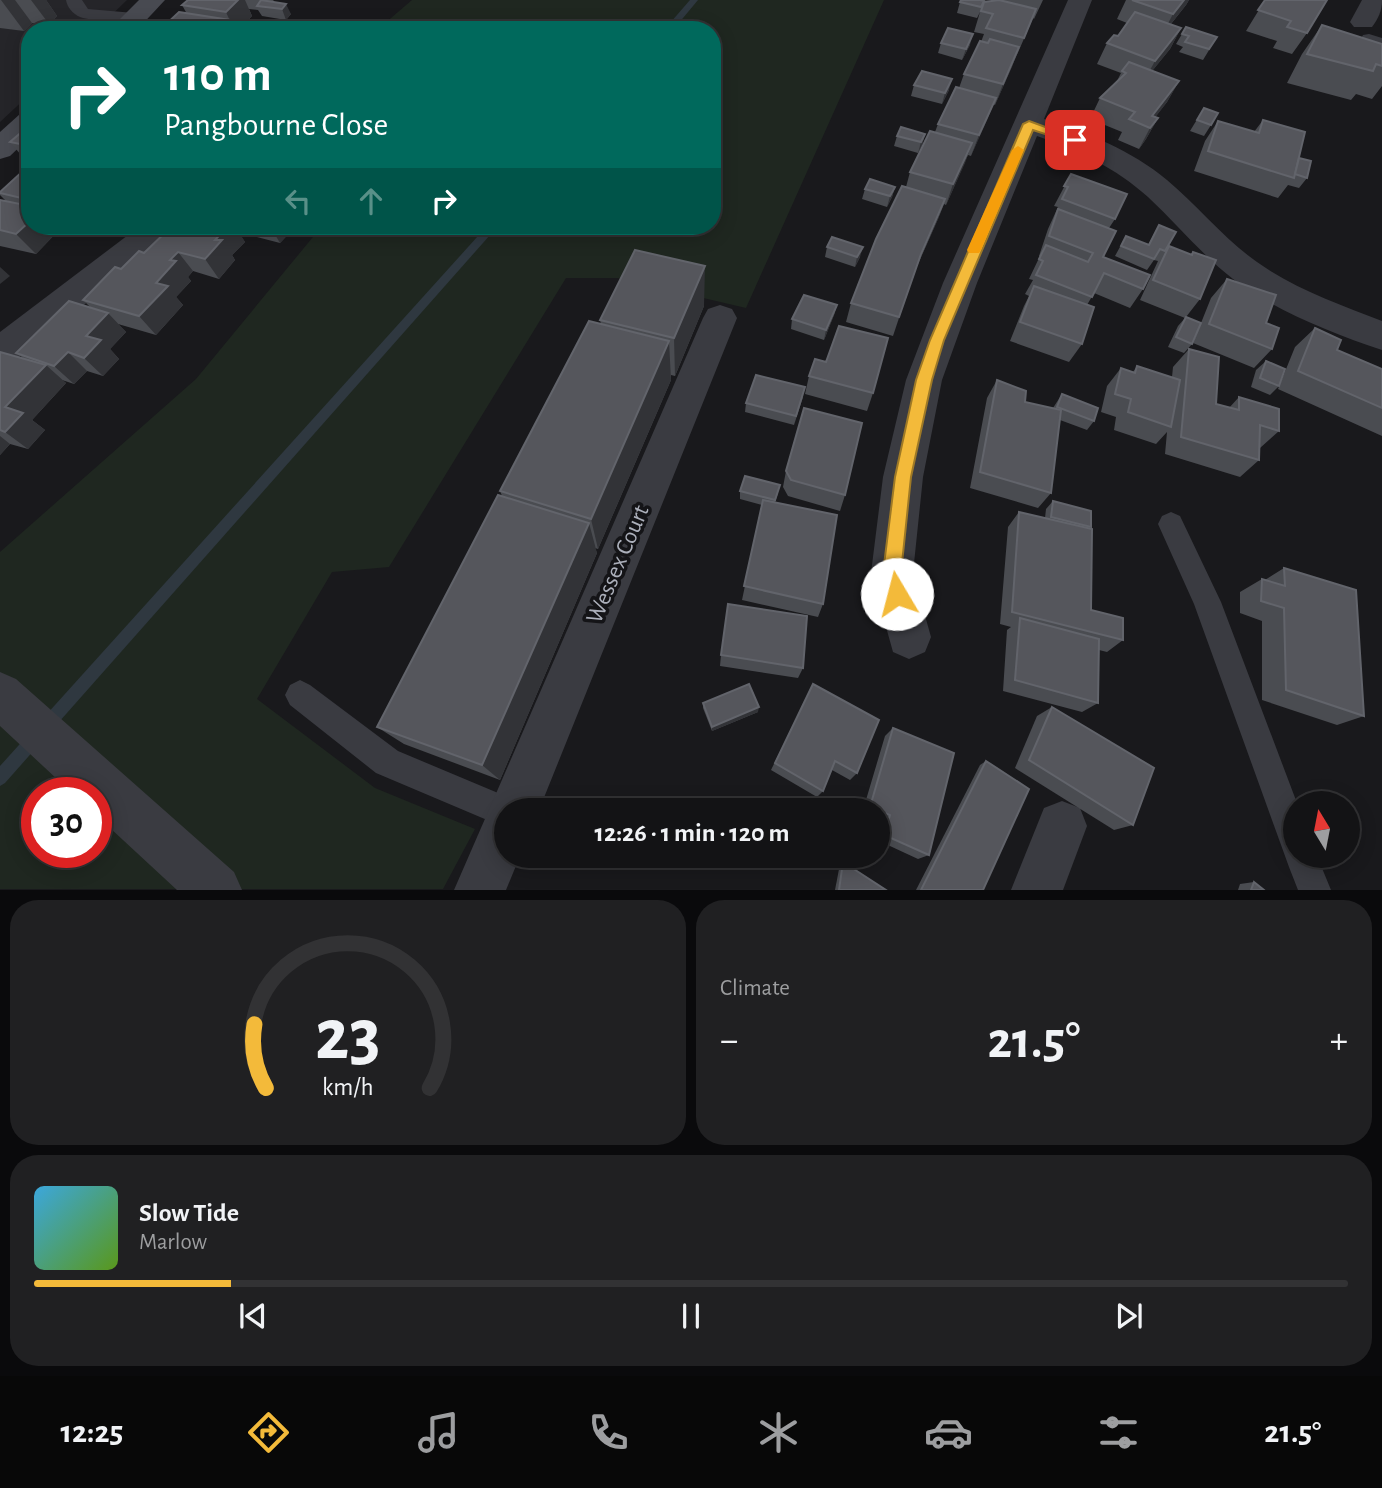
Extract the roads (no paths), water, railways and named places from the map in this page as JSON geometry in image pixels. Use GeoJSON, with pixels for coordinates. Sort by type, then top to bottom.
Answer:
{"type":"FeatureCollection","features":[{"type":"Feature","properties":{"kind":"street"},"geometry":{"type":"LineString","coordinates":[[131,21],[153,0]]}},
{"type":"Feature","properties":{"kind":"street"},"geometry":{"type":"LineString","coordinates":[[909,637],[892,573],[908,448],[937,340],[1080,0]]}},
{"type":"Feature","properties":{"kind":"street"},"geometry":{"type":"LineString","coordinates":[[1029,124],[1062,134],[1126,165],[1145,178],[1244,271],[1286,295],[1334,333],[1382,336]]}},
{"type":"Feature","properties":{"kind":"street"},"geometry":{"type":"LineString","coordinates":[[0,149],[21,129]]}},
{"type":"Feature","properties":{"kind":"street"},"geometry":{"type":"LineString","coordinates":[[0,352],[150,235]]}},
{"type":"Feature","properties":{"kind":"street","name":"Wessex Court"},"geometry":{"type":"LineString","coordinates":[[519,798],[720,317]]}},
{"type":"Feature","properties":{"kind":"street"},"geometry":{"type":"LineString","coordinates":[[10,704],[216,890]]}},
{"type":"Feature","properties":{"kind":"street"},"geometry":{"type":"LineString","coordinates":[[1037,890],[1062,826]]}},
{"type":"Feature","properties":{"kind":"street"},"geometry":{"type":"LineString","coordinates":[[480,890],[494,857]]}},
{"type":"Feature","properties":{"kind":"lane"},"geometry":{"type":"LineString","coordinates":[[74,0],[74,5],[83,13],[116,21]]}},
{"type":"Feature","properties":{"kind":"lane"},"geometry":{"type":"LineString","coordinates":[[1357,63],[1368,38],[1382,43]]}},
{"type":"Feature","properties":{"kind":"lane"},"geometry":{"type":"LineString","coordinates":[[1171,524],[1207,602],[1283,809]]}},
{"type":"Feature","properties":{"kind":"lane"},"geometry":{"type":"LineString","coordinates":[[300,695],[387,762],[494,807]]}},
{"type":"Feature","properties":{"kind":"lane"},"geometry":{"type":"LineString","coordinates":[[1305,868],[1315,890]]}},
{"type":"Feature","properties":{"kind":"waterway"},"geometry":{"type":"LineString","coordinates":[[676,21],[694,0]]}},
{"type":"Feature","properties":{"kind":"waterway"},"geometry":{"type":"LineString","coordinates":[[0,778],[485,235]]}}]}
